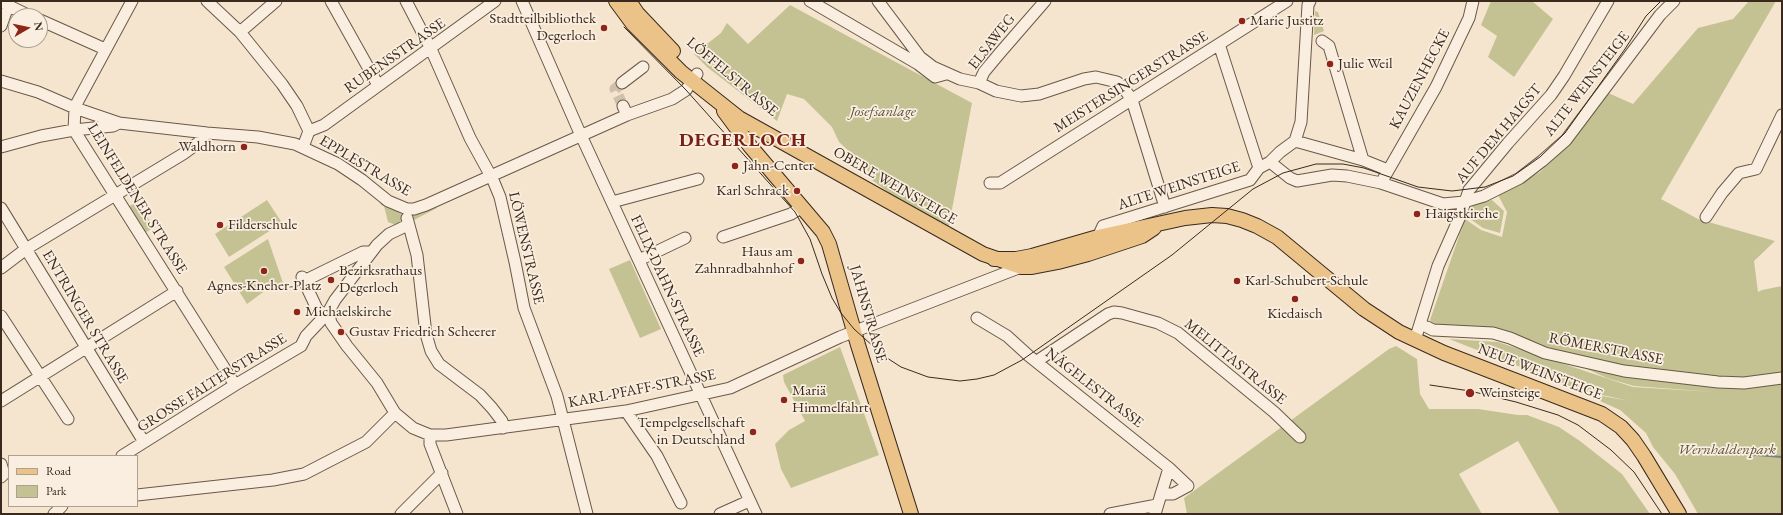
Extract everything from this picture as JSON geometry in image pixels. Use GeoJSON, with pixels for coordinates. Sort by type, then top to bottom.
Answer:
{"type":"FeatureCollection","features":[{"type":"Feature","properties":{"kind":"main road","name":"LÖFFELSTRASSE"},"geometry":{"type":"LineString","coordinates":[[616,1],[633,24],[680,72],[695,78],[734,103],[763,124],[781,141]]}},
{"type":"Feature","properties":{"kind":"main road","name":"LÖFFELSTRASSE"},"geometry":{"type":"LineString","coordinates":[[629,1],[637,13],[718,102],[739,118],[762,132],[781,141]]}},
{"type":"Feature","properties":{"kind":"main road","name":"JAHNSTRASSE"},"geometry":{"type":"LineString","coordinates":[[718,102],[736,129],[823,232],[829,244],[911,514]]}},
{"type":"Feature","properties":{"kind":"main road","name":"JAHNSTRASSE"},"geometry":{"type":"LineString","coordinates":[[734,103],[746,141]]}},
{"type":"Feature","properties":{"kind":"main road"},"geometry":{"type":"LineString","coordinates":[[746,141],[753,139],[762,132]]}},
{"type":"Feature","properties":{"kind":"main road","name":"OBERE WEINSTEIGE"},"geometry":{"type":"LineString","coordinates":[[781,141],[970,249],[994,259],[1021,267],[1058,262],[1088,254],[1142,236],[1165,222]]}},
{"type":"Feature","properties":{"kind":"main road","name":"OBERE WEINSTEIGE"},"geometry":{"type":"LineString","coordinates":[[994,259],[1016,259],[1048,252],[1098,237],[1165,222],[1199,216],[1227,216],[1257,226],[1288,245],[1382,322],[1415,340]]}},
{"type":"Feature","properties":{"kind":"main road"},"geometry":{"type":"LineString","coordinates":[[1021,267],[1042,257],[1048,252]]}},
{"type":"Feature","properties":{"kind":"main road","name":"NEUE WEINSTEIGE"},"geometry":{"type":"LineString","coordinates":[[1415,340],[1444,353],[1602,414],[1620,427],[1633,440],[1679,514]]}},
{"type":"Feature","properties":{"kind":"street","name":"LEINFELDENER STRASSE"},"geometry":{"type":"LineString","coordinates":[[132,1],[105,49],[75,108],[74,130],[235,385]]}},
{"type":"Feature","properties":{"kind":"street"},"geometry":{"type":"LineString","coordinates":[[207,1],[240,32],[282,84],[297,106],[309,130],[303,147]]}},
{"type":"Feature","properties":{"kind":"street"},"geometry":{"type":"LineString","coordinates":[[240,32],[276,1]]}},
{"type":"Feature","properties":{"kind":"street"},"geometry":{"type":"LineString","coordinates":[[331,1],[378,85]]}},
{"type":"Feature","properties":{"kind":"street","name":"LÖWENSTRASSE"},"geometry":{"type":"LineString","coordinates":[[406,1],[431,49],[470,138],[491,175],[500,197],[516,262],[524,308],[548,369],[564,420],[588,514]]}},
{"type":"Feature","properties":{"kind":"street","name":"RUBENSSTRASSE"},"geometry":{"type":"LineString","coordinates":[[309,130],[324,125],[378,85],[431,49],[495,1]]}},
{"type":"Feature","properties":{"kind":"street","name":"FELIX-DAHN-STRASSE"},"geometry":{"type":"LineString","coordinates":[[522,1],[581,136],[756,514]]}},
{"type":"Feature","properties":{"kind":"street"},"geometry":{"type":"LineString","coordinates":[[810,1],[918,64],[935,77],[946,74]]}},
{"type":"Feature","properties":{"kind":"street"},"geometry":{"type":"LineString","coordinates":[[878,1],[920,57],[933,67],[960,79],[979,83],[996,91],[1012,95],[1029,96],[1070,82],[1096,77],[1116,82],[1123,87],[1132,100],[1165,208]]}},
{"type":"Feature","properties":{"kind":"street","name":"ELSAWEG"},"geometry":{"type":"LineString","coordinates":[[979,83],[984,72],[998,54],[1045,1]]}},
{"type":"Feature","properties":{"kind":"street","name":"MEISTERSINGERSTRASSE"},"geometry":{"type":"LineString","coordinates":[[990,183],[1000,183],[1287,1]]}},
{"type":"Feature","properties":{"kind":"street"},"geometry":{"type":"LineString","coordinates":[[1310,1],[1308,5],[1301,122],[1295,141],[1363,160],[1388,170],[1381,183]]}},
{"type":"Feature","properties":{"kind":"street","name":"KAUZENHECKE"},"geometry":{"type":"LineString","coordinates":[[1388,170],[1436,87],[1469,18],[1473,1]]}},
{"type":"Feature","properties":{"kind":"street","name":"AUF DEM HAIGST"},"geometry":{"type":"LineString","coordinates":[[1415,340],[1438,266],[1457,224],[1469,190],[1551,95],[1564,76],[1608,1]]}},
{"type":"Feature","properties":{"kind":"street","name":"ALTE WEINSTEIGE"},"geometry":{"type":"LineString","coordinates":[[1270,162],[1290,178],[1297,181],[1332,175],[1347,176],[1381,183],[1443,204],[1464,202],[1484,196],[1520,178],[1566,140],[1660,15],[1674,1]]}},
{"type":"Feature","properties":{"kind":"street"},"geometry":{"type":"LineString","coordinates":[[1,26],[5,4]]}},
{"type":"Feature","properties":{"kind":"street"},"geometry":{"type":"LineString","coordinates":[[48,24],[105,49]]}},
{"type":"Feature","properties":{"kind":"street"},"geometry":{"type":"LineString","coordinates":[[1322,41],[1329,46],[1363,160]]}},
{"type":"Feature","properties":{"kind":"street"},"geometry":{"type":"LineString","coordinates":[[1219,44],[1259,168]]}},
{"type":"Feature","properties":{"kind":"street"},"geometry":{"type":"LineString","coordinates":[[622,83],[643,67]]}},
{"type":"Feature","properties":{"kind":"street","name":"EPPLESTRASSE"},"geometry":{"type":"LineString","coordinates":[[1,147],[41,136],[74,130],[113,126],[119,123],[207,133],[258,136],[303,147],[338,164],[362,180],[388,201],[407,209],[414,209],[581,136],[625,110],[672,99],[686,90],[695,78]]}},
{"type":"Feature","properties":{"kind":"street"},"geometry":{"type":"LineString","coordinates":[[1,81],[38,92],[75,108],[119,123]]}},
{"type":"Feature","properties":{"kind":"street"},"geometry":{"type":"LineString","coordinates":[[1706,217],[1722,193],[1739,173],[1756,169],[1782,115]]}},
{"type":"Feature","properties":{"kind":"street"},"geometry":{"type":"LineString","coordinates":[[1,268],[26,249],[115,196],[198,143],[207,133]]}},
{"type":"Feature","properties":{"kind":"street","name":"ALTE WEINSTEIGE"},"geometry":{"type":"LineString","coordinates":[[1098,237],[1103,226],[1165,208],[1250,180],[1259,168],[1270,162],[1280,152],[1295,141]]}},
{"type":"Feature","properties":{"kind":"street","name":"FELIX-DAHN-STRASSE"},"geometry":{"type":"LineString","coordinates":[[612,202],[698,179]]}},
{"type":"Feature","properties":{"kind":"street"},"geometry":{"type":"LineString","coordinates":[[723,237],[791,214],[802,207]]}},
{"type":"Feature","properties":{"kind":"street","name":"ENTRINGER STRASSE"},"geometry":{"type":"LineString","coordinates":[[1,208],[144,442]]}},
{"type":"Feature","properties":{"kind":"street"},"geometry":{"type":"LineString","coordinates":[[407,209],[408,225],[417,255],[426,334],[431,351],[439,364],[480,395],[488,403],[502,421],[503,428]]}},
{"type":"Feature","properties":{"kind":"street","name":"GROSSE FALTERSTRASSE"},"geometry":{"type":"LineString","coordinates":[[329,315],[330,309],[335,300],[353,278],[370,252],[389,234],[408,225]]}},
{"type":"Feature","properties":{"kind":"street"},"geometry":{"type":"LineString","coordinates":[[639,260],[685,238]]}},
{"type":"Feature","properties":{"kind":"street","name":"GROSSE FALTERSTRASSE"},"geometry":{"type":"LineString","coordinates":[[329,315],[318,311],[303,278],[363,252],[370,252]]}},
{"type":"Feature","properties":{"kind":"street","name":"KARL-PFAFF-STRASSE"},"geometry":{"type":"LineString","coordinates":[[329,315],[331,324],[377,383],[395,413],[413,428],[430,435],[446,435],[626,411],[730,388],[855,331],[1021,267]]}},
{"type":"Feature","properties":{"kind":"street"},"geometry":{"type":"LineString","coordinates":[[1,401],[87,349],[176,291]]}},
{"type":"Feature","properties":{"kind":"street","name":"MELITTASTRASSE"},"geometry":{"type":"LineString","coordinates":[[1037,361],[1108,314],[1114,312],[1158,323],[1178,333],[1274,412],[1300,437]]}},
{"type":"Feature","properties":{"kind":"street","name":"GROSSE FALTERSTRASSE"},"geometry":{"type":"LineString","coordinates":[[124,455],[235,385],[301,346],[306,336],[322,319],[329,315]]}},
{"type":"Feature","properties":{"kind":"street"},"geometry":{"type":"LineString","coordinates":[[1,316],[68,419]]}},
{"type":"Feature","properties":{"kind":"street","name":"NÄGELESTRASSE"},"geometry":{"type":"LineString","coordinates":[[978,318],[1007,336],[1169,468],[1188,486],[1173,494],[1161,494]]}},
{"type":"Feature","properties":{"kind":"street","name":"RÖMERSTRASSE"},"geometry":{"type":"LineString","coordinates":[[1427,328],[1493,333],[1510,338],[1545,353],[1624,371],[1718,382],[1744,383],[1782,378]]}},
{"type":"Feature","properties":{"kind":"street"},"geometry":{"type":"LineString","coordinates":[[626,411],[657,456],[681,503]]}},
{"type":"Feature","properties":{"kind":"street"},"geometry":{"type":"LineString","coordinates":[[138,495],[273,480],[304,474],[366,442],[395,413]]}},
{"type":"Feature","properties":{"kind":"street"},"geometry":{"type":"LineString","coordinates":[[430,435],[430,444],[457,514]]}},
{"type":"Feature","properties":{"kind":"street"},"geometry":{"type":"LineString","coordinates":[[1110,514],[1156,510],[1169,468]]}},
{"type":"Feature","properties":{"kind":"street"},"geometry":{"type":"LineString","coordinates":[[401,514],[442,473]]}},
{"type":"Feature","properties":{"kind":"street"},"geometry":{"type":"LineString","coordinates":[[720,514],[750,501]]}},
{"type":"Feature","properties":{"kind":"green space"},"geometry":{"type":"Polygon","coordinates":[[[1491,1],[1532,1],[1553,19],[1514,77],[1488,57],[1497,36],[1481,25],[1491,1]]]}},
{"type":"Feature","properties":{"kind":"green space","name":"Wernhaldenpark"},"geometry":{"type":"Polygon","coordinates":[[[1749,1],[1776,1],[1661,199],[1698,219],[1775,241],[1754,261],[1758,292],[1782,286],[1782,514],[1698,514],[1675,474],[1653,447],[1646,433],[1620,410],[1600,401],[1602,396],[1630,401],[1579,390],[1449,339],[1498,342],[1633,387],[1714,392],[1634,386],[1607,378],[1508,334],[1435,328],[1430,320],[1465,219],[1481,230],[1502,237],[1507,212],[1498,195],[1540,172],[1571,141],[1606,92],[1633,104],[1698,28],[1733,19],[1749,1]]]}},
{"type":"Feature","properties":{"kind":"green space","name":"Josefsanlage"},"geometry":{"type":"Polygon","coordinates":[[[790,5],[972,103],[947,236],[872,180],[866,167],[839,142],[832,127],[804,99],[787,94],[777,121],[707,67],[694,54],[721,33],[727,23],[748,44],[790,5]]]}},
{"type":"Feature","properties":{"kind":"green space"},"geometry":{"type":"Polygon","coordinates":[[[1315,11],[1318,12],[1324,31],[1314,35],[1315,11]]]}},
{"type":"Feature","properties":{"kind":"green space"},"geometry":{"type":"Polygon","coordinates":[[[267,200],[282,223],[229,257],[215,234],[267,200]]]}},
{"type":"Feature","properties":{"kind":"green space"},"geometry":{"type":"Polygon","coordinates":[[[1492,200],[1504,211],[1500,233],[1483,228],[1466,216],[1474,204],[1492,200]]]}},
{"type":"Feature","properties":{"kind":"green space"},"geometry":{"type":"Polygon","coordinates":[[[382,201],[401,214],[402,223],[396,225],[388,222],[384,206],[380,203],[382,201]]]}},
{"type":"Feature","properties":{"kind":"green space"},"geometry":{"type":"Polygon","coordinates":[[[137,202],[154,227],[145,233],[128,207],[137,202]]]}},
{"type":"Feature","properties":{"kind":"green space"},"geometry":{"type":"Polygon","coordinates":[[[436,206],[437,208],[412,221],[411,215],[436,206]]]}},
{"type":"Feature","properties":{"kind":"green space","name":"Agnes-Kneher-Platz"},"geometry":{"type":"Polygon","coordinates":[[[268,239],[283,283],[266,290],[247,304],[224,267],[268,239]]]}},
{"type":"Feature","properties":{"kind":"green space"},"geometry":{"type":"Polygon","coordinates":[[[630,260],[661,329],[640,338],[609,269],[630,260]]]}},
{"type":"Feature","properties":{"kind":"green space"},"geometry":{"type":"Polygon","coordinates":[[[1396,346],[1417,359],[1420,394],[1429,409],[1478,409],[1527,415],[1559,427],[1580,441],[1622,474],[1650,514],[1560,514],[1518,441],[1459,474],[1482,514],[1187,514],[1184,498],[1389,349],[1396,346]]]}},
{"type":"Feature","properties":{"kind":"green space"},"geometry":{"type":"Polygon","coordinates":[[[840,347],[879,455],[791,488],[781,469],[775,444],[789,430],[805,421],[784,382],[783,375],[840,347]]]}},
{"type":"Feature","properties":{"kind":"waterway"},"geometry":{"type":"LineString","coordinates":[[1693,450],[1782,457]]}},
{"type":"Feature","properties":{"kind":"tunnel"},"geometry":{"type":"LineString","coordinates":[[622,83],[615,89],[623,106]]}},
{"type":"Feature","properties":{"kind":"tram line"},"geometry":{"type":"LineString","coordinates":[[624,27],[686,90],[795,212],[810,239],[832,298],[841,313],[854,329],[884,356],[901,367],[928,377],[960,381],[994,375],[1022,360],[1172,255],[1253,189],[1283,173],[1316,164],[1343,164],[1364,168],[1418,187],[1452,191],[1485,187],[1513,176],[1540,157],[1565,133],[1625,49],[1646,16],[1661,1]]}},
{"type":"Feature","properties":{"kind":"tram line"},"geometry":{"type":"LineString","coordinates":[[1430,385],[1470,391],[1516,402],[1558,415],[1578,425],[1611,450],[1634,472],[1662,514]]}},
{"type":"Feature","properties":{"kind":"place","name":"Marie Justitz"},"geometry":{"type":"Point","coordinates":[1242,21]}},
{"type":"Feature","properties":{"kind":"place","name":"Stadtteilbibliothek Degerloch"},"geometry":{"type":"Point","coordinates":[604,28]}},
{"type":"Feature","properties":{"kind":"place","name":"Julie Weil"},"geometry":{"type":"Point","coordinates":[1330,64]}},
{"type":"Feature","properties":{"kind":"place","name":"Waldhorn"},"geometry":{"type":"Point","coordinates":[244,147]}},
{"type":"Feature","properties":{"kind":"place","name":"Jahn-Center"},"geometry":{"type":"Point","coordinates":[735,166]}},
{"type":"Feature","properties":{"kind":"place","name":"Karl Schrack"},"geometry":{"type":"Point","coordinates":[797,191]}},
{"type":"Feature","properties":{"kind":"place","name":"Haigstkirche"},"geometry":{"type":"Point","coordinates":[1417,214]}},
{"type":"Feature","properties":{"kind":"place","name":"Filderschule"},"geometry":{"type":"Point","coordinates":[220,225]}},
{"type":"Feature","properties":{"kind":"place","name":"Haus am Zahnradbahnhof"},"geometry":{"type":"Point","coordinates":[801,261]}},
{"type":"Feature","properties":{"kind":"place","name":"Agnes-Kneher-Platz"},"geometry":{"type":"Point","coordinates":[264,271]}},
{"type":"Feature","properties":{"kind":"place","name":"Bezirksrathaus Degerloch"},"geometry":{"type":"Point","coordinates":[331,280]}},
{"type":"Feature","properties":{"kind":"place","name":"Karl-Schubert-Schule"},"geometry":{"type":"Point","coordinates":[1237,281]}},
{"type":"Feature","properties":{"kind":"place","name":"Kiedaisch"},"geometry":{"type":"Point","coordinates":[1295,299]}},
{"type":"Feature","properties":{"kind":"place","name":"Michaelskirche"},"geometry":{"type":"Point","coordinates":[297,312]}},
{"type":"Feature","properties":{"kind":"place","name":"Gustav Friedrich Scheerer"},"geometry":{"type":"Point","coordinates":[341,332]}},
{"type":"Feature","properties":{"kind":"place","name":"Weinsteige"},"geometry":{"type":"Point","coordinates":[1470,393]}},
{"type":"Feature","properties":{"kind":"place","name":"Mariä Himmelfahrt"},"geometry":{"type":"Point","coordinates":[784,400]}},
{"type":"Feature","properties":{"kind":"place","name":"Tempelgesellschaft in Deutschland"},"geometry":{"type":"Point","coordinates":[753,432]}},
{"type":"Feature","properties":{"kind":"district","name":"DEGERLOCH"},"geometry":{"type":"Point","coordinates":[743,141]}}]}
